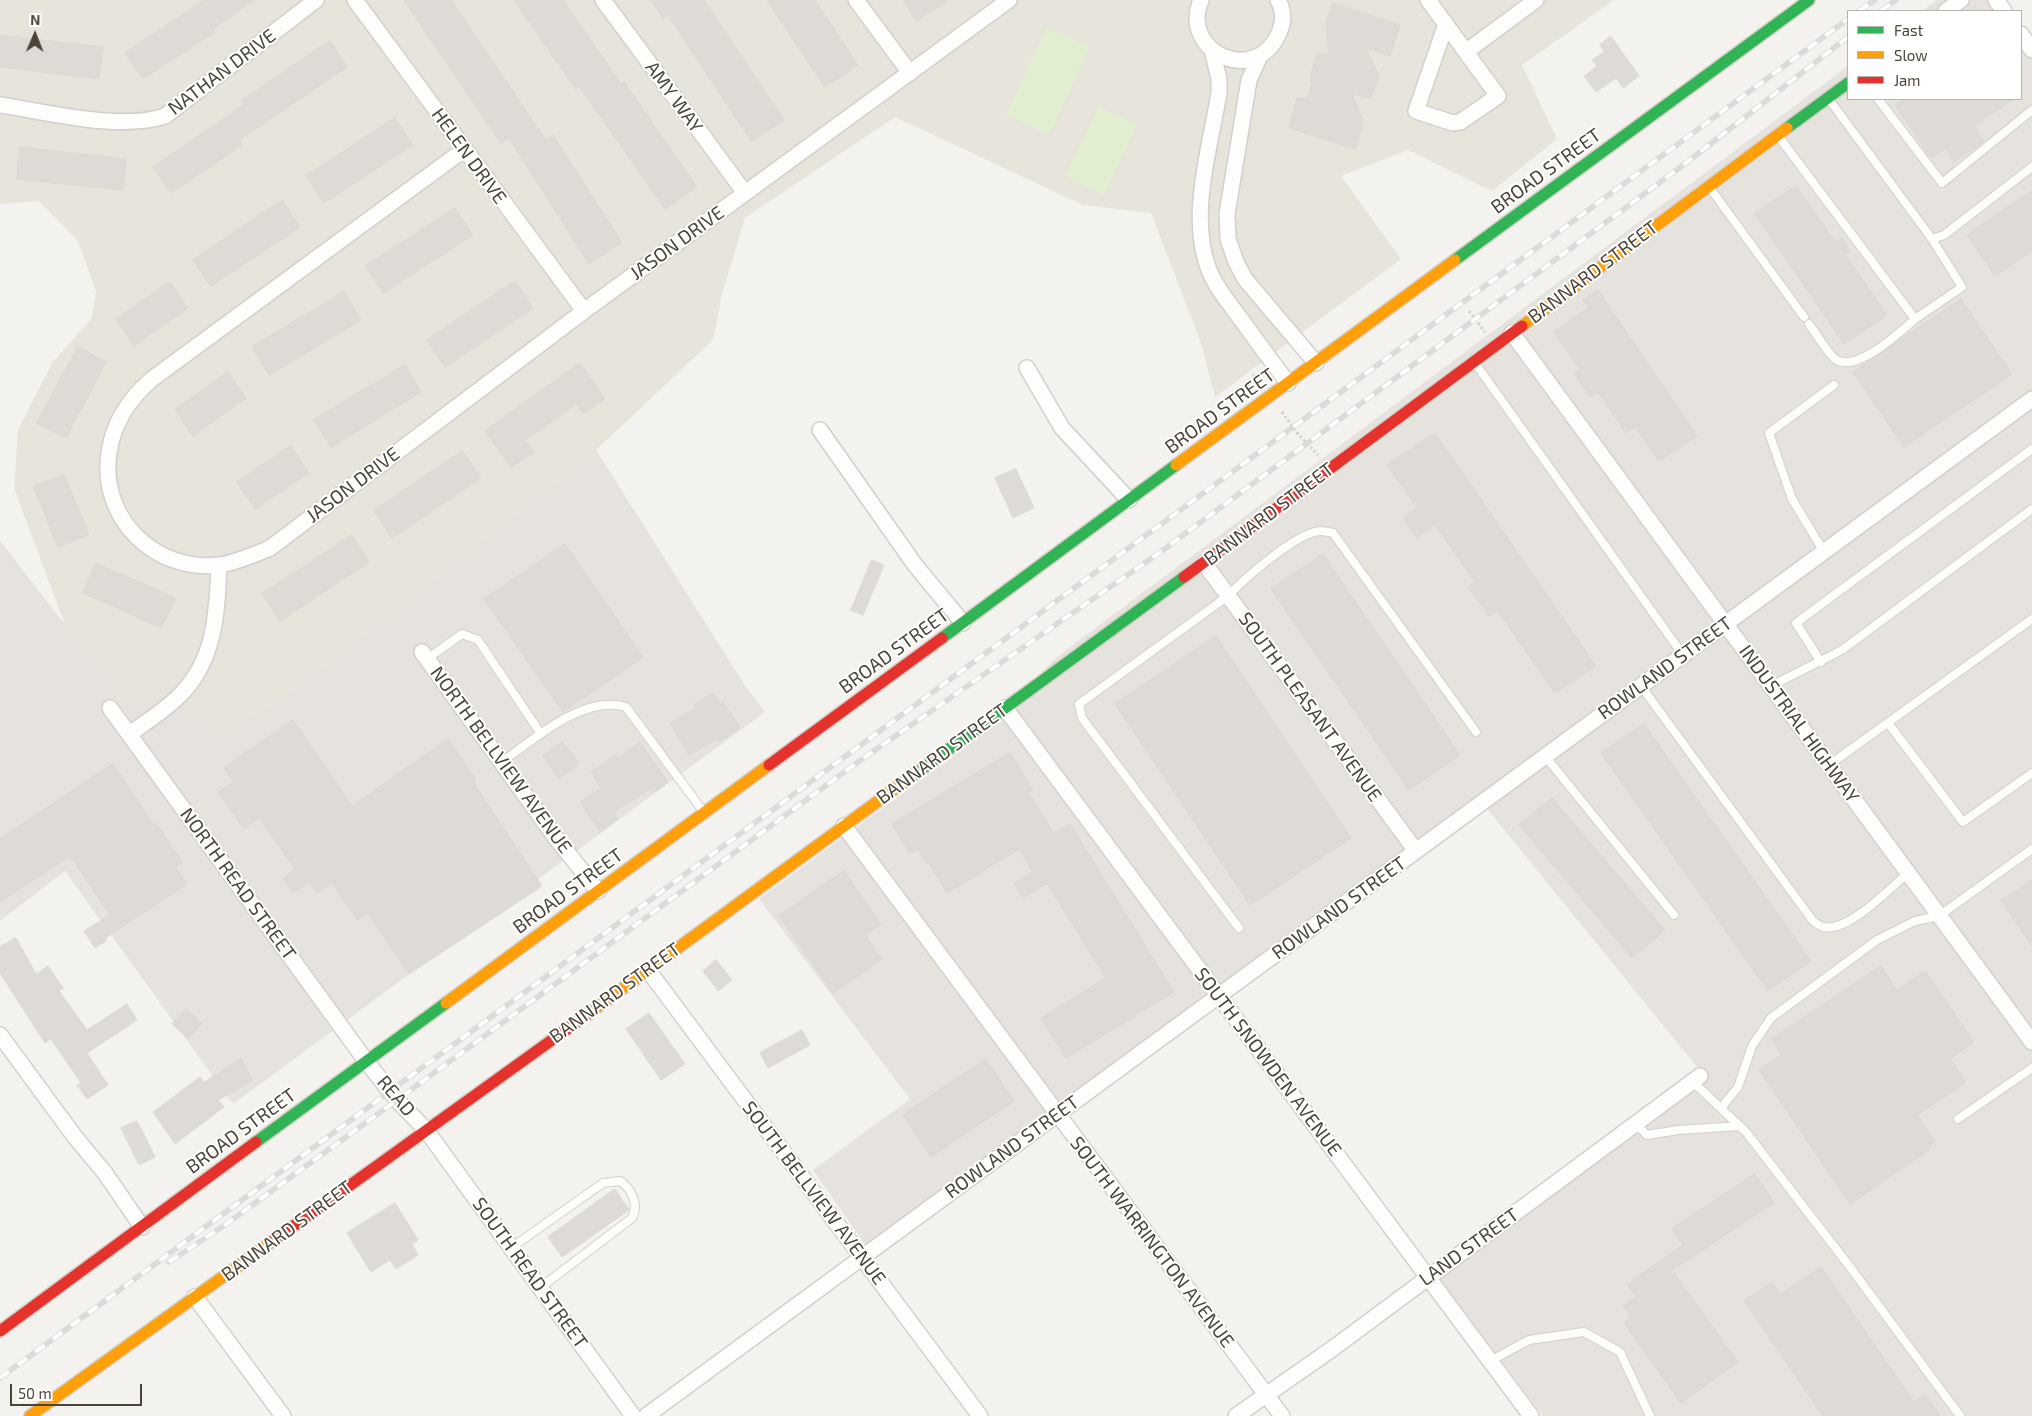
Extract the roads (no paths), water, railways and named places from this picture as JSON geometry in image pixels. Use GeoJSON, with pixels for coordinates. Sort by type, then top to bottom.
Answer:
{"type":"FeatureCollection","features":[{"type":"Feature","properties":{"kind":"street","name":"NATHAN DRIVE"},"geometry":{"type":"LineString","coordinates":[[0,105],[120,122],[139,122],[165,116],[316,0]]}},
{"type":"Feature","properties":{"kind":"street","name":"HELEN DRIVE"},"geometry":{"type":"LineString","coordinates":[[354,0],[584,311]]}},
{"type":"Feature","properties":{"kind":"street","name":"AMY WAY"},"geometry":{"type":"LineString","coordinates":[[603,0],[745,193]]}},
{"type":"Feature","properties":{"kind":"street"},"geometry":{"type":"LineString","coordinates":[[856,0],[910,73]]}},
{"type":"Feature","properties":{"kind":"street","name":"JASON DRIVE"},"geometry":{"type":"LineString","coordinates":[[464,149],[152,379],[135,394],[121,414],[109,452],[109,480],[117,507],[134,536],[151,550],[168,558],[190,564],[219,565],[245,559],[270,548],[584,311],[1009,0]]}},
{"type":"Feature","properties":{"kind":"street"},"geometry":{"type":"LineString","coordinates":[[1292,0],[1280,6],[1282,25],[1274,44],[1260,56],[1249,80],[1227,214],[1228,239],[1234,258],[1245,279],[1316,363]]}},
{"type":"Feature","properties":{"kind":"street"},"geometry":{"type":"LineString","coordinates":[[1428,0],[1446,24],[1467,52],[1498,96],[1460,122],[1453,123],[1416,111],[1446,24]]}},
{"type":"Feature","properties":{"kind":"street"},"geometry":{"type":"LineString","coordinates":[[1467,52],[1536,0]]}},
{"type":"Feature","properties":{"kind":"street","name":"BROAD STREET"},"geometry":{"type":"LineString","coordinates":[[0,1331],[1809,0]]}},
{"type":"Feature","properties":{"kind":"street"},"geometry":{"type":"LineString","coordinates":[[1947,10],[1961,0]]}},
{"type":"Feature","properties":{"kind":"street"},"geometry":{"type":"LineString","coordinates":[[1200,1],[1197,17],[1201,35],[1212,50],[1225,58],[1240,61],[1260,56]]}},
{"type":"Feature","properties":{"kind":"street"},"geometry":{"type":"LineString","coordinates":[[2022,35],[2032,50]]}},
{"type":"Feature","properties":{"kind":"street"},"geometry":{"type":"LineString","coordinates":[[1212,50],[1219,79],[1219,93],[1200,222],[1202,247],[1207,264],[1220,290],[1288,383]]}},
{"type":"Feature","properties":{"kind":"street","name":"BANNARD STREET"},"geometry":{"type":"LineString","coordinates":[[30,1416],[648,970],[1204,563],[1847,84]]}},
{"type":"Feature","properties":{"kind":"street"},"geometry":{"type":"LineString","coordinates":[[1207,264],[1234,258]]}},
{"type":"Feature","properties":{"kind":"street","name":"INDUSTRIAL HIGHWAY"},"geometry":{"type":"LineString","coordinates":[[1512,333],[2032,1042]]}},
{"type":"Feature","properties":{"kind":"street"},"geometry":{"type":"LineString","coordinates":[[1026,368],[1062,428],[1129,500]]}},
{"type":"Feature","properties":{"kind":"street","name":"ROWLAND STREET"},"geometry":{"type":"LineString","coordinates":[[646,1416],[2032,399]]}},
{"type":"Feature","properties":{"kind":"street"},"geometry":{"type":"LineString","coordinates":[[820,430],[915,565],[963,623]]}},
{"type":"Feature","properties":{"kind":"street","name":"SOUTH PLEASANT AVENUE"},"geometry":{"type":"LineString","coordinates":[[1204,563],[1416,851]]}},
{"type":"Feature","properties":{"kind":"street"},"geometry":{"type":"LineString","coordinates":[[130,734],[182,694],[195,675],[208,650],[217,619],[219,565]]}},
{"type":"Feature","properties":{"kind":"street","name":"NORTH BELLVIEW AVENUE"},"geometry":{"type":"LineString","coordinates":[[425,655],[598,891]]}},
{"type":"Feature","properties":{"kind":"street","name":"NORTH READ STREET"},"geometry":{"type":"LineString","coordinates":[[110,708],[366,1061]]}},
{"type":"Feature","properties":{"kind":"street","name":"SOUTH SNOWDEN AVENUE"},"geometry":{"type":"LineString","coordinates":[[1005,708],[1531,1416]]}},
{"type":"Feature","properties":{"kind":"street","name":"SOUTH WARRINGTON AVENUE"},"geometry":{"type":"LineString","coordinates":[[844,826],[1282,1416]]}},
{"type":"Feature","properties":{"kind":"street","name":"SOUTH BELLVIEW AVENUE"},"geometry":{"type":"LineString","coordinates":[[648,970],[980,1416]]}},
{"type":"Feature","properties":{"kind":"street"},"geometry":{"type":"LineString","coordinates":[[0,1035],[74,1136],[105,1173],[142,1227]]}},
{"type":"Feature","properties":{"kind":"street","name":"READ"},"geometry":{"type":"LineString","coordinates":[[366,1061],[397,1100],[426,1130]]}},
{"type":"Feature","properties":{"kind":"street","name":"LAND STREET"},"geometry":{"type":"LineString","coordinates":[[1236,1416],[1428,1277],[1696,1078]]}},
{"type":"Feature","properties":{"kind":"street","name":"SOUTH READ STREET"},"geometry":{"type":"LineString","coordinates":[[426,1130],[633,1416]]}},
{"type":"Feature","properties":{"kind":"street"},"geometry":{"type":"LineString","coordinates":[[194,1298],[283,1416]]}},
{"type":"Feature","properties":{"kind":"lane"},"geometry":{"type":"LineString","coordinates":[[1708,186],[1835,359],[1844,362],[1860,359],[1884,345],[1915,319],[1962,287],[1932,239],[1828,98]]}},
{"type":"Feature","properties":{"kind":"lane"},"geometry":{"type":"LineString","coordinates":[[1879,100],[1942,183],[2032,110]]}},
{"type":"Feature","properties":{"kind":"lane"},"geometry":{"type":"LineString","coordinates":[[1777,136],[1915,319]]}},
{"type":"Feature","properties":{"kind":"lane"},"geometry":{"type":"LineString","coordinates":[[1932,239],[1944,235],[2032,167]]}},
{"type":"Feature","properties":{"kind":"lane"},"geometry":{"type":"LineString","coordinates":[[1474,361],[1683,655]]}},
{"type":"Feature","properties":{"kind":"lane"},"geometry":{"type":"LineString","coordinates":[[1824,552],[1792,500],[1769,433],[1834,385]]}},
{"type":"Feature","properties":{"kind":"lane"},"geometry":{"type":"LineString","coordinates":[[1822,662],[1796,623],[2032,449]]}},
{"type":"Feature","properties":{"kind":"lane"},"geometry":{"type":"LineString","coordinates":[[1771,686],[1822,662],[1842,650],[2032,509]]}},
{"type":"Feature","properties":{"kind":"lane"},"geometry":{"type":"LineString","coordinates":[[1239,928],[1082,718],[1079,704],[1228,596],[1245,578],[1303,536],[1320,531],[1333,533],[1476,732]]}},
{"type":"Feature","properties":{"kind":"lane"},"geometry":{"type":"LineString","coordinates":[[1829,765],[2032,619]]}},
{"type":"Feature","properties":{"kind":"lane"},"geometry":{"type":"LineString","coordinates":[[425,655],[462,634],[478,640],[541,734]]}},
{"type":"Feature","properties":{"kind":"lane"},"geometry":{"type":"LineString","coordinates":[[1642,686],[1813,921],[1823,927],[1836,926],[1852,920],[1908,873]]}},
{"type":"Feature","properties":{"kind":"lane"},"geometry":{"type":"LineString","coordinates":[[502,762],[541,734],[595,706],[613,703],[626,707],[704,813]]}},
{"type":"Feature","properties":{"kind":"lane"},"geometry":{"type":"LineString","coordinates":[[1888,723],[1963,822],[2032,772]]}},
{"type":"Feature","properties":{"kind":"lane"},"geometry":{"type":"LineString","coordinates":[[1545,756],[1674,915]]}},
{"type":"Feature","properties":{"kind":"lane"},"geometry":{"type":"LineString","coordinates":[[1721,1108],[1738,1087],[1752,1046],[1772,1018],[1877,940],[1915,921],[1939,916],[2032,849]]}},
{"type":"Feature","properties":{"kind":"lane"},"geometry":{"type":"LineString","coordinates":[[1958,1119],[2032,1068]]}},
{"type":"Feature","properties":{"kind":"lane"},"geometry":{"type":"LineString","coordinates":[[1696,1078],[1721,1108],[1740,1126],[1850,1267],[1960,1416]]}},
{"type":"Feature","properties":{"kind":"lane"},"geometry":{"type":"LineString","coordinates":[[1635,1123],[1647,1135],[1678,1130],[1740,1126]]}},
{"type":"Feature","properties":{"kind":"lane"},"geometry":{"type":"LineString","coordinates":[[511,1248],[603,1183],[620,1181],[626,1184],[636,1203],[636,1211],[632,1218],[540,1288]]}},
{"type":"Feature","properties":{"kind":"lane"},"geometry":{"type":"LineString","coordinates":[[1490,1361],[1529,1340],[1584,1332],[1620,1352],[1650,1416]]}},
{"type":"Feature","properties":{"kind":"railway"},"geometry":{"type":"LineString","coordinates":[[1860,10],[1875,0]]}},
{"type":"Feature","properties":{"kind":"railway"},"geometry":{"type":"LineString","coordinates":[[1882,10],[1896,0]]}},
{"type":"Feature","properties":{"kind":"railway"},"geometry":{"type":"LineString","coordinates":[[0,1378],[1847,20]]}},
{"type":"Feature","properties":{"kind":"railway"},"geometry":{"type":"LineString","coordinates":[[169,1262],[222,1227],[858,762],[1159,553],[1682,166],[1847,38]]}}]}
